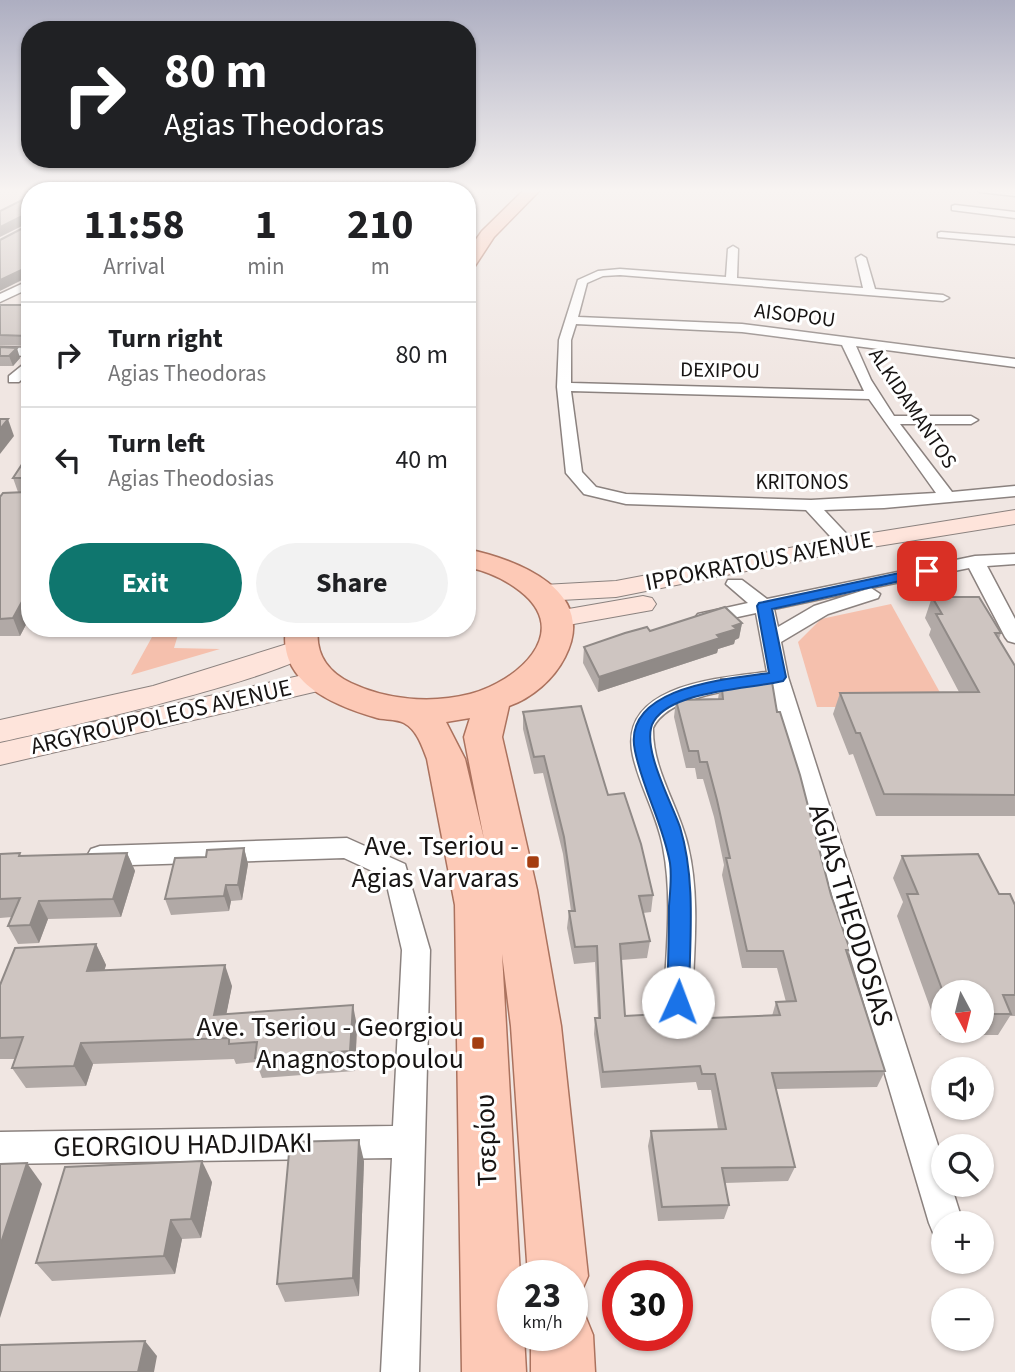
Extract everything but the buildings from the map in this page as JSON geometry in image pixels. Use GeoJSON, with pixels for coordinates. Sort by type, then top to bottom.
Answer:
{"type":"FeatureCollection","features":[{"type":"Feature","properties":{"kind":"main road","name":"IPPOKRATOUS AVENUE"},"geometry":{"type":"LineString","coordinates":[[550,606],[616,589],[847,544],[1015,517]]}},
{"type":"Feature","properties":{"kind":"main road","name":"IPPOKRATOUS AVENUE"},"geometry":{"type":"LineString","coordinates":[[550,606],[735,584],[1015,533]]}},
{"type":"Feature","properties":{"kind":"main road"},"geometry":{"type":"LineString","coordinates":[[302,638],[304,657],[321,681],[346,697],[379,708],[415,712],[464,708],[493,699],[527,681],[547,661],[557,640],[550,606],[519,574],[476,559]]}},
{"type":"Feature","properties":{"kind":"main road","name":"ARGYROUPOLEOS AVENUE"},"geometry":{"type":"LineString","coordinates":[[0,731],[244,671],[302,638]]}},
{"type":"Feature","properties":{"kind":"main road","name":"ARGYROUPOLEOS AVENUE"},"geometry":{"type":"LineString","coordinates":[[0,754],[90,736],[246,696],[321,681]]}},
{"type":"Feature","properties":{"kind":"main road"},"geometry":{"type":"LineString","coordinates":[[493,699],[483,737],[515,890],[536,1026],[557,1260]]}},
{"type":"Feature","properties":{"kind":"main road","name":"Τσερίου"},"geometry":{"type":"LineString","coordinates":[[415,712],[435,733],[446,759],[477,905],[494,1372]]}},
{"type":"Feature","properties":{"kind":"main road"},"geometry":{"type":"LineString","coordinates":[[562,1351],[563,1372]]}},
{"type":"Feature","properties":{"kind":"street"},"geometry":{"type":"LineString","coordinates":[[731,280],[733,253]]}},
{"type":"Feature","properties":{"kind":"street"},"geometry":{"type":"LineString","coordinates":[[860,258],[870,292]]}},
{"type":"Feature","properties":{"kind":"street"},"geometry":{"type":"LineString","coordinates":[[564,387],[565,340],[569,320],[582,282],[602,273],[731,280],[943,298]]}},
{"type":"Feature","properties":{"kind":"street"},"geometry":{"type":"LineString","coordinates":[[1,298],[21,288]]}},
{"type":"Feature","properties":{"kind":"street"},"geometry":{"type":"LineString","coordinates":[[1,298],[21,299]]}},
{"type":"Feature","properties":{"kind":"street","name":"AISOPOU"},"geometry":{"type":"LineString","coordinates":[[569,320],[742,328],[1015,363]]}},
{"type":"Feature","properties":{"kind":"street","name":"ALKIDAMANTOS"},"geometry":{"type":"LineString","coordinates":[[847,340],[853,362],[947,497]]}},
{"type":"Feature","properties":{"kind":"street"},"geometry":{"type":"LineString","coordinates":[[0,351],[21,352]]}},
{"type":"Feature","properties":{"kind":"street"},"geometry":{"type":"LineString","coordinates":[[14,379],[21,372]]}},
{"type":"Feature","properties":{"kind":"street","name":"DEXIPOU"},"geometry":{"type":"LineString","coordinates":[[564,387],[875,395]]}},
{"type":"Feature","properties":{"kind":"street","name":"KRITONOS"},"geometry":{"type":"LineString","coordinates":[[564,387],[574,473],[590,491],[626,499],[811,505],[1015,491]]}},
{"type":"Feature","properties":{"kind":"street"},"geometry":{"type":"LineString","coordinates":[[892,420],[971,420]]}},
{"type":"Feature","properties":{"kind":"street"},"geometry":{"type":"LineString","coordinates":[[811,505],[847,544]]}},
{"type":"Feature","properties":{"kind":"street"},"geometry":{"type":"LineString","coordinates":[[680,625],[975,561],[1015,559]]}},
{"type":"Feature","properties":{"kind":"street"},"geometry":{"type":"LineString","coordinates":[[975,561],[1015,637]]}},
{"type":"Feature","properties":{"kind":"street"},"geometry":{"type":"LineString","coordinates":[[769,641],[821,610],[876,592],[958,577]]}},
{"type":"Feature","properties":{"kind":"street"},"geometry":{"type":"LineString","coordinates":[[735,584],[764,606]]}},
{"type":"Feature","properties":{"kind":"street","name":"AGIAS THEODOSIAS"},"geometry":{"type":"LineString","coordinates":[[764,606],[778,677],[942,1211]]}},
{"type":"Feature","properties":{"kind":"street"},"geometry":{"type":"LineString","coordinates":[[678,1002],[680,866],[671,827],[643,752],[641,733],[647,717],[664,705],[709,686],[778,677]]}},
{"type":"Feature","properties":{"kind":"street"},"geometry":{"type":"LineString","coordinates":[[81,857],[348,848],[396,871],[416,950],[400,1372]]}},
{"type":"Feature","properties":{"kind":"street","name":"GEORGIOU HADJIDAKI"},"geometry":{"type":"LineString","coordinates":[[0,1148],[408,1142]]}},
{"type":"Feature","properties":{"kind":"shaded area"},"geometry":{"type":"Polygon","coordinates":[[[891,604],[948,707],[817,707],[798,642],[821,619],[891,604]]]}},
{"type":"Feature","properties":{"kind":"shaded area"},"geometry":{"type":"Polygon","coordinates":[[[152,637],[177,637],[174,648],[220,649],[131,675],[152,637]]]}},
{"type":"Feature","properties":{"kind":"place","name":"Ave. Tseriou - Agias Varvaras"},"geometry":{"type":"Point","coordinates":[533,862]}},
{"type":"Feature","properties":{"kind":"place","name":"Ave. Tseriou - Georgiou Anagnostopoulou"},"geometry":{"type":"Point","coordinates":[478,1043]}},
{"type":"Feature","properties":{"kind":"route"},"geometry":{"type":"LineString","coordinates":[[678,1002],[680,866],[671,827],[643,752],[641,733],[647,717],[664,705],[709,686],[778,677],[764,606],[927,571]]}}]}
